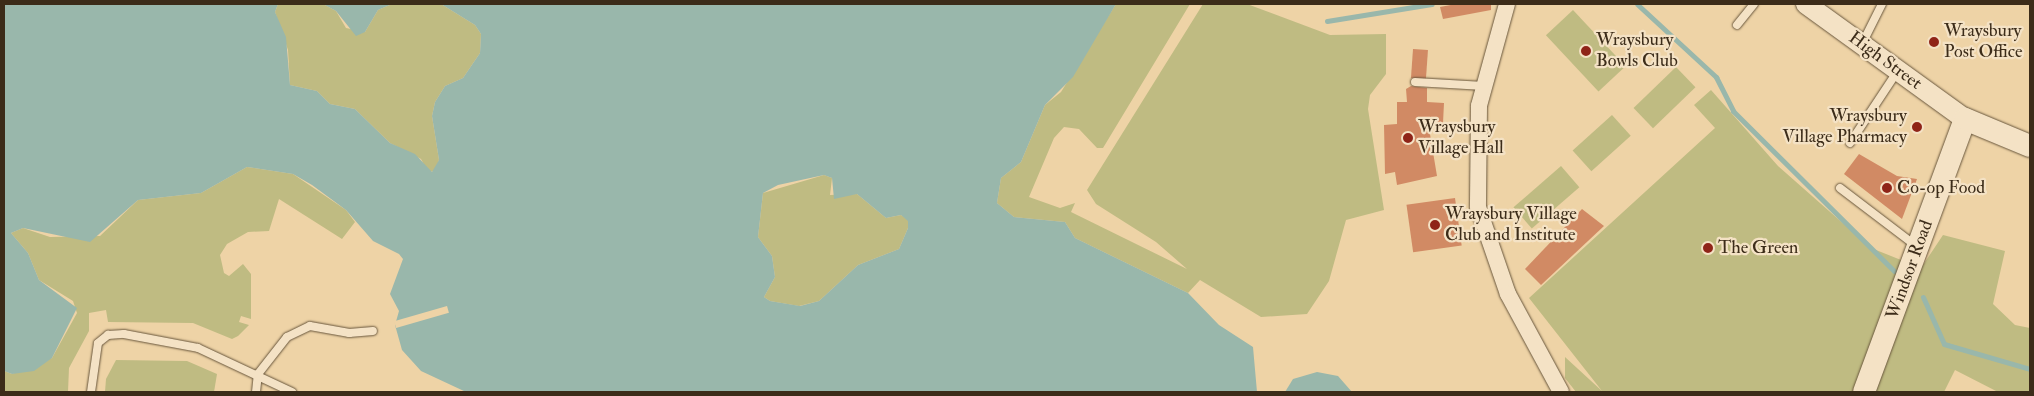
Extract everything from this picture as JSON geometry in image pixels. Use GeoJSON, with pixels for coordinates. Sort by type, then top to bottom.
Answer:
{"type":"FeatureCollection","features":[{"type":"Feature","properties":{"kind":"main road"},"geometry":{"type":"LineString","coordinates":[[1965,119],[2030,146]]}},
{"type":"Feature","properties":{"kind":"main road","name":"Windsor Road"},"geometry":{"type":"LineString","coordinates":[[1864,392],[1965,119]]}},
{"type":"Feature","properties":{"kind":"street"},"geometry":{"type":"LineString","coordinates":[[1507,4],[1484,86],[1476,154],[1478,207],[1508,294],[1561,392]]}},
{"type":"Feature","properties":{"kind":"street","name":"High Street"},"geometry":{"type":"LineString","coordinates":[[1806,4],[1965,119]]}},
{"type":"Feature","properties":{"kind":"lane"},"geometry":{"type":"LineString","coordinates":[[1737,25],[1754,4]]}},
{"type":"Feature","properties":{"kind":"lane"},"geometry":{"type":"LineString","coordinates":[[1862,44],[1882,4]]}},
{"type":"Feature","properties":{"kind":"lane"},"geometry":{"type":"LineString","coordinates":[[1850,143],[1898,70]]}},
{"type":"Feature","properties":{"kind":"lane"},"geometry":{"type":"LineString","coordinates":[[1415,82],[1484,86]]}},
{"type":"Feature","properties":{"kind":"lane"},"geometry":{"type":"LineString","coordinates":[[1840,188],[1918,248]]}},
{"type":"Feature","properties":{"kind":"lane"},"geometry":{"type":"LineString","coordinates":[[256,392],[258,374],[287,337],[310,326],[349,333],[373,331]]}},
{"type":"Feature","properties":{"kind":"lane"},"geometry":{"type":"LineString","coordinates":[[91,392],[95,349],[108,335],[198,348],[258,374],[292,392]]}},
{"type":"Feature","properties":{"kind":"shaded area"},"geometry":{"type":"Polygon","coordinates":[[[4,4],[278,4],[275,12],[286,37],[290,85],[317,91],[330,104],[355,109],[390,143],[415,154],[432,172],[439,160],[432,116],[435,102],[445,86],[463,78],[480,53],[481,34],[475,25],[441,4],[1116,4],[1073,77],[1045,105],[1021,162],[1001,178],[997,203],[1014,217],[1065,222],[1075,238],[1188,293],[1219,325],[1253,347],[1257,392],[466,392],[421,371],[402,350],[395,325],[399,311],[390,294],[403,259],[399,254],[373,241],[346,210],[312,185],[293,174],[247,167],[201,193],[138,200],[90,242],[23,228],[11,233],[28,253],[39,280],[77,308],[52,358],[34,371],[12,374],[4,371],[4,4]],[[824,175],[778,185],[763,193],[758,237],[772,256],[775,277],[764,297],[770,301],[800,306],[819,301],[858,265],[899,249],[908,228],[908,221],[901,215],[886,218],[857,194],[834,199],[832,178],[824,175]]]}},
{"type":"Feature","properties":{"kind":"shaded area"},"geometry":{"type":"Polygon","coordinates":[[[278,4],[323,4],[336,11],[346,28],[365,32],[378,10],[392,4],[441,4],[475,25],[481,34],[480,53],[463,78],[445,86],[435,102],[432,116],[439,160],[435,171],[428,172],[421,159],[390,143],[355,109],[330,104],[317,91],[290,85],[288,50],[275,12],[278,4]]]}},
{"type":"Feature","properties":{"kind":"shaded area"},"geometry":{"type":"Polygon","coordinates":[[[323,4],[392,4],[378,10],[365,32],[356,36],[336,11],[323,4]]]}},
{"type":"Feature","properties":{"kind":"shaded area"},"geometry":{"type":"Polygon","coordinates":[[[1116,4],[1190,4],[1103,148],[1097,148],[1079,129],[1064,127],[1054,138],[1029,197],[1060,208],[1075,203],[1071,212],[1187,269],[1156,242],[1096,204],[1087,190],[1203,4],[1247,4],[1330,35],[1386,34],[1386,74],[1370,95],[1368,109],[1384,210],[1346,220],[1329,281],[1307,314],[1261,317],[1200,280],[1188,293],[1075,238],[1065,222],[1014,217],[997,203],[1001,178],[1021,162],[1045,105],[1061,92],[1116,4]]]}},
{"type":"Feature","properties":{"kind":"shaded area","name":"Wraysbury Bowls Club"},"geometry":{"type":"Polygon","coordinates":[[[1573,10],[1626,66],[1598,92],[1546,35],[1573,10]]]}},
{"type":"Feature","properties":{"kind":"shaded area"},"geometry":{"type":"Polygon","coordinates":[[[1676,67],[1695,87],[1653,128],[1634,108],[1676,67]]]}},
{"type":"Feature","properties":{"kind":"shaded area","name":"The Green"},"geometry":{"type":"Polygon","coordinates":[[[1711,90],[1778,166],[1871,248],[1921,268],[1943,235],[2005,251],[1993,304],[2015,325],[2030,328],[2030,392],[1998,392],[1955,370],[1944,392],[1576,392],[1565,378],[1565,357],[1602,391],[1529,298],[1715,128],[1694,105],[1711,90]]]}},
{"type":"Feature","properties":{"kind":"shaded area"},"geometry":{"type":"Polygon","coordinates":[[[1612,115],[1631,136],[1591,171],[1573,150],[1612,115]]]}},
{"type":"Feature","properties":{"kind":"shaded area"},"geometry":{"type":"Polygon","coordinates":[[[1561,166],[1579,187],[1532,228],[1513,207],[1561,166]]]}},
{"type":"Feature","properties":{"kind":"shaded area"},"geometry":{"type":"Polygon","coordinates":[[[247,167],[293,174],[346,210],[355,222],[342,239],[279,199],[269,231],[248,232],[227,244],[220,255],[224,273],[229,276],[243,264],[251,274],[251,319],[241,316],[239,322],[249,325],[238,336],[232,339],[193,323],[108,322],[106,310],[89,313],[89,331],[69,368],[68,392],[4,392],[4,371],[12,374],[52,358],[77,313],[73,301],[39,280],[28,253],[11,233],[23,228],[50,237],[100,236],[138,200],[201,193],[247,167]]]}},
{"type":"Feature","properties":{"kind":"shaded area"},"geometry":{"type":"Polygon","coordinates":[[[824,175],[832,178],[830,195],[857,194],[886,218],[901,215],[909,220],[908,228],[899,249],[858,265],[819,301],[799,306],[770,301],[764,297],[775,277],[772,256],[758,237],[763,193],[824,175]]]}},
{"type":"Feature","properties":{"kind":"shaded area"},"geometry":{"type":"Polygon","coordinates":[[[116,360],[187,361],[217,374],[214,392],[105,392],[106,379],[116,360]]]}},
{"type":"Feature","properties":{"kind":"shaded area"},"geometry":{"type":"Polygon","coordinates":[[[1317,372],[1338,376],[1352,392],[1285,392],[1293,379],[1317,372]]]}},
{"type":"Feature","properties":{"kind":"pier"},"geometry":{"type":"Polygon","coordinates":[[[447,306],[449,313],[396,328],[394,321],[447,306]]]}},
{"type":"Feature","properties":{"kind":"building"},"geometry":{"type":"Polygon","coordinates":[[[1456,4],[1491,4],[1491,10],[1443,19],[1440,7],[1456,4]]]}},
{"type":"Feature","properties":{"kind":"building"},"geometry":{"type":"Polygon","coordinates":[[[1413,49],[1428,50],[1426,79],[1411,78],[1413,49]]]}},
{"type":"Feature","properties":{"kind":"building","name":"Wraysbury Village Hall"},"geometry":{"type":"Polygon","coordinates":[[[1411,86],[1427,88],[1427,102],[1444,103],[1443,123],[1428,122],[1437,176],[1397,185],[1395,172],[1385,174],[1384,125],[1397,124],[1397,102],[1407,102],[1406,89],[1411,86]]]}},
{"type":"Feature","properties":{"kind":"building","name":"Co-op Food"},"geometry":{"type":"Polygon","coordinates":[[[1859,154],[1897,176],[1917,179],[1902,219],[1844,174],[1859,154]]]}},
{"type":"Feature","properties":{"kind":"building","name":"Wraysbury Village Club and Institute"},"geometry":{"type":"Polygon","coordinates":[[[1455,198],[1462,246],[1413,252],[1406,205],[1455,198]]]}},
{"type":"Feature","properties":{"kind":"building"},"geometry":{"type":"Polygon","coordinates":[[[1582,209],[1604,226],[1541,285],[1525,269],[1582,209]]]}},
{"type":"Feature","properties":{"kind":"waterway"},"geometry":{"type":"LineString","coordinates":[[1327,21],[1432,4]]}},
{"type":"Feature","properties":{"kind":"waterway"},"geometry":{"type":"LineString","coordinates":[[1637,4],[1716,77],[1733,111],[1894,271]]}},
{"type":"Feature","properties":{"kind":"waterway"},"geometry":{"type":"LineString","coordinates":[[1923,297],[1944,344],[2030,369]]}},
{"type":"Feature","properties":{"kind":"place","name":"Wraysbury Post Office"},"geometry":{"type":"Point","coordinates":[1934,42]}},
{"type":"Feature","properties":{"kind":"place","name":"Wraysbury Bowls Club"},"geometry":{"type":"Point","coordinates":[1586,51]}},
{"type":"Feature","properties":{"kind":"place","name":"Wraysbury Village Pharmacy"},"geometry":{"type":"Point","coordinates":[1917,127]}},
{"type":"Feature","properties":{"kind":"place","name":"Wraysbury Village Hall"},"geometry":{"type":"Point","coordinates":[1408,138]}},
{"type":"Feature","properties":{"kind":"place","name":"Co-op Food"},"geometry":{"type":"Point","coordinates":[1887,188]}},
{"type":"Feature","properties":{"kind":"place","name":"Wraysbury Village Club and Institute"},"geometry":{"type":"Point","coordinates":[1435,225]}},
{"type":"Feature","properties":{"kind":"place","name":"The Green"},"geometry":{"type":"Point","coordinates":[1708,248]}}]}
